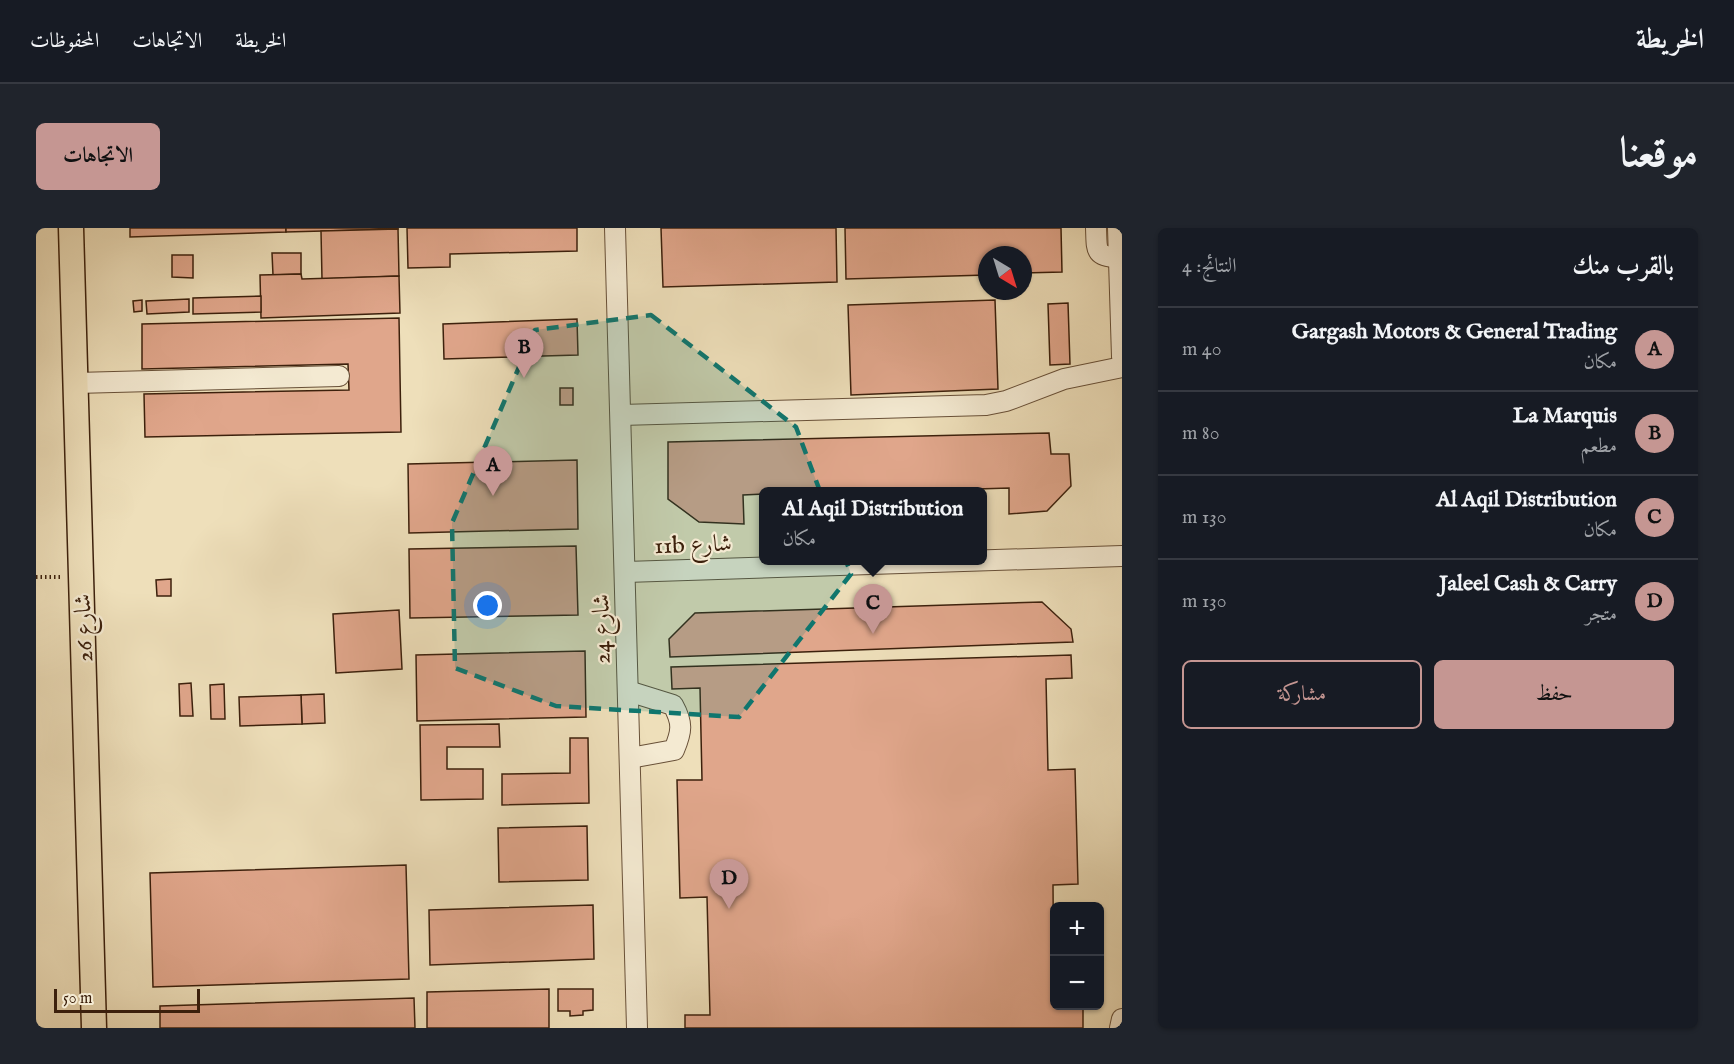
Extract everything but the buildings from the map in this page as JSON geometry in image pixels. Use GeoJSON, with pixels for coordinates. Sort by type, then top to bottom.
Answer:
{"type":"FeatureCollection","features":[{"type":"Feature","properties":{"kind":"main road","name":"شارع 26"},"geometry":{"type":"LineString","coordinates":[[71,228],[94,1028]]}},
{"type":"Feature","properties":{"kind":"street","name":"شارع 24"},"geometry":{"type":"LineString","coordinates":[[615,228],[637,1028]]}},
{"type":"Feature","properties":{"kind":"street"},"geometry":{"type":"LineString","coordinates":[[1096,228],[1099,252],[1104,256],[1119,257]]}},
{"type":"Feature","properties":{"kind":"street"},"geometry":{"type":"LineString","coordinates":[[1118,228],[1122,357]]}},
{"type":"Feature","properties":{"kind":"street"},"geometry":{"type":"LineString","coordinates":[[621,415],[986,405],[1006,401],[1064,379],[1122,367]]}},
{"type":"Feature","properties":{"kind":"street"},"geometry":{"type":"LineString","coordinates":[[76,383],[339,376]]}},
{"type":"Feature","properties":{"kind":"street","name":"11b شارع"},"geometry":{"type":"LineString","coordinates":[[987,560],[1122,556]]}},
{"type":"Feature","properties":{"kind":"street","name":"11b شارع"},"geometry":{"type":"LineString","coordinates":[[626,572],[843,565]]}},
{"type":"Feature","properties":{"kind":"street"},"geometry":{"type":"LineString","coordinates":[[628,691],[673,705],[680,717],[681,733],[674,750],[630,758]]}},
{"type":"Feature","properties":{"kind":"street"},"geometry":{"type":"LineString","coordinates":[[1120,1028],[1122,1019]]}},
{"type":"Feature","properties":{"kind":"highlighted area"},"geometry":{"type":"Polygon","coordinates":[[[651,315],[796,427],[851,574],[739,717],[556,706],[455,668],[452,523],[535,330],[651,315]]]}},
{"type":"Feature","properties":{"kind":"place","name":"La Marquis"},"geometry":{"type":"Point","coordinates":[524,378]}},
{"type":"Feature","properties":{"kind":"place","name":"Gargash Motors & General Trading"},"geometry":{"type":"Point","coordinates":[493,496]}},
{"type":"Feature","properties":{"kind":"place","name":"Al Aqil Distribution"},"geometry":{"type":"Point","coordinates":[873,634]}},
{"type":"Feature","properties":{"kind":"place","name":"Jaleel Cash & Carry"},"geometry":{"type":"Point","coordinates":[729,909]}}]}
